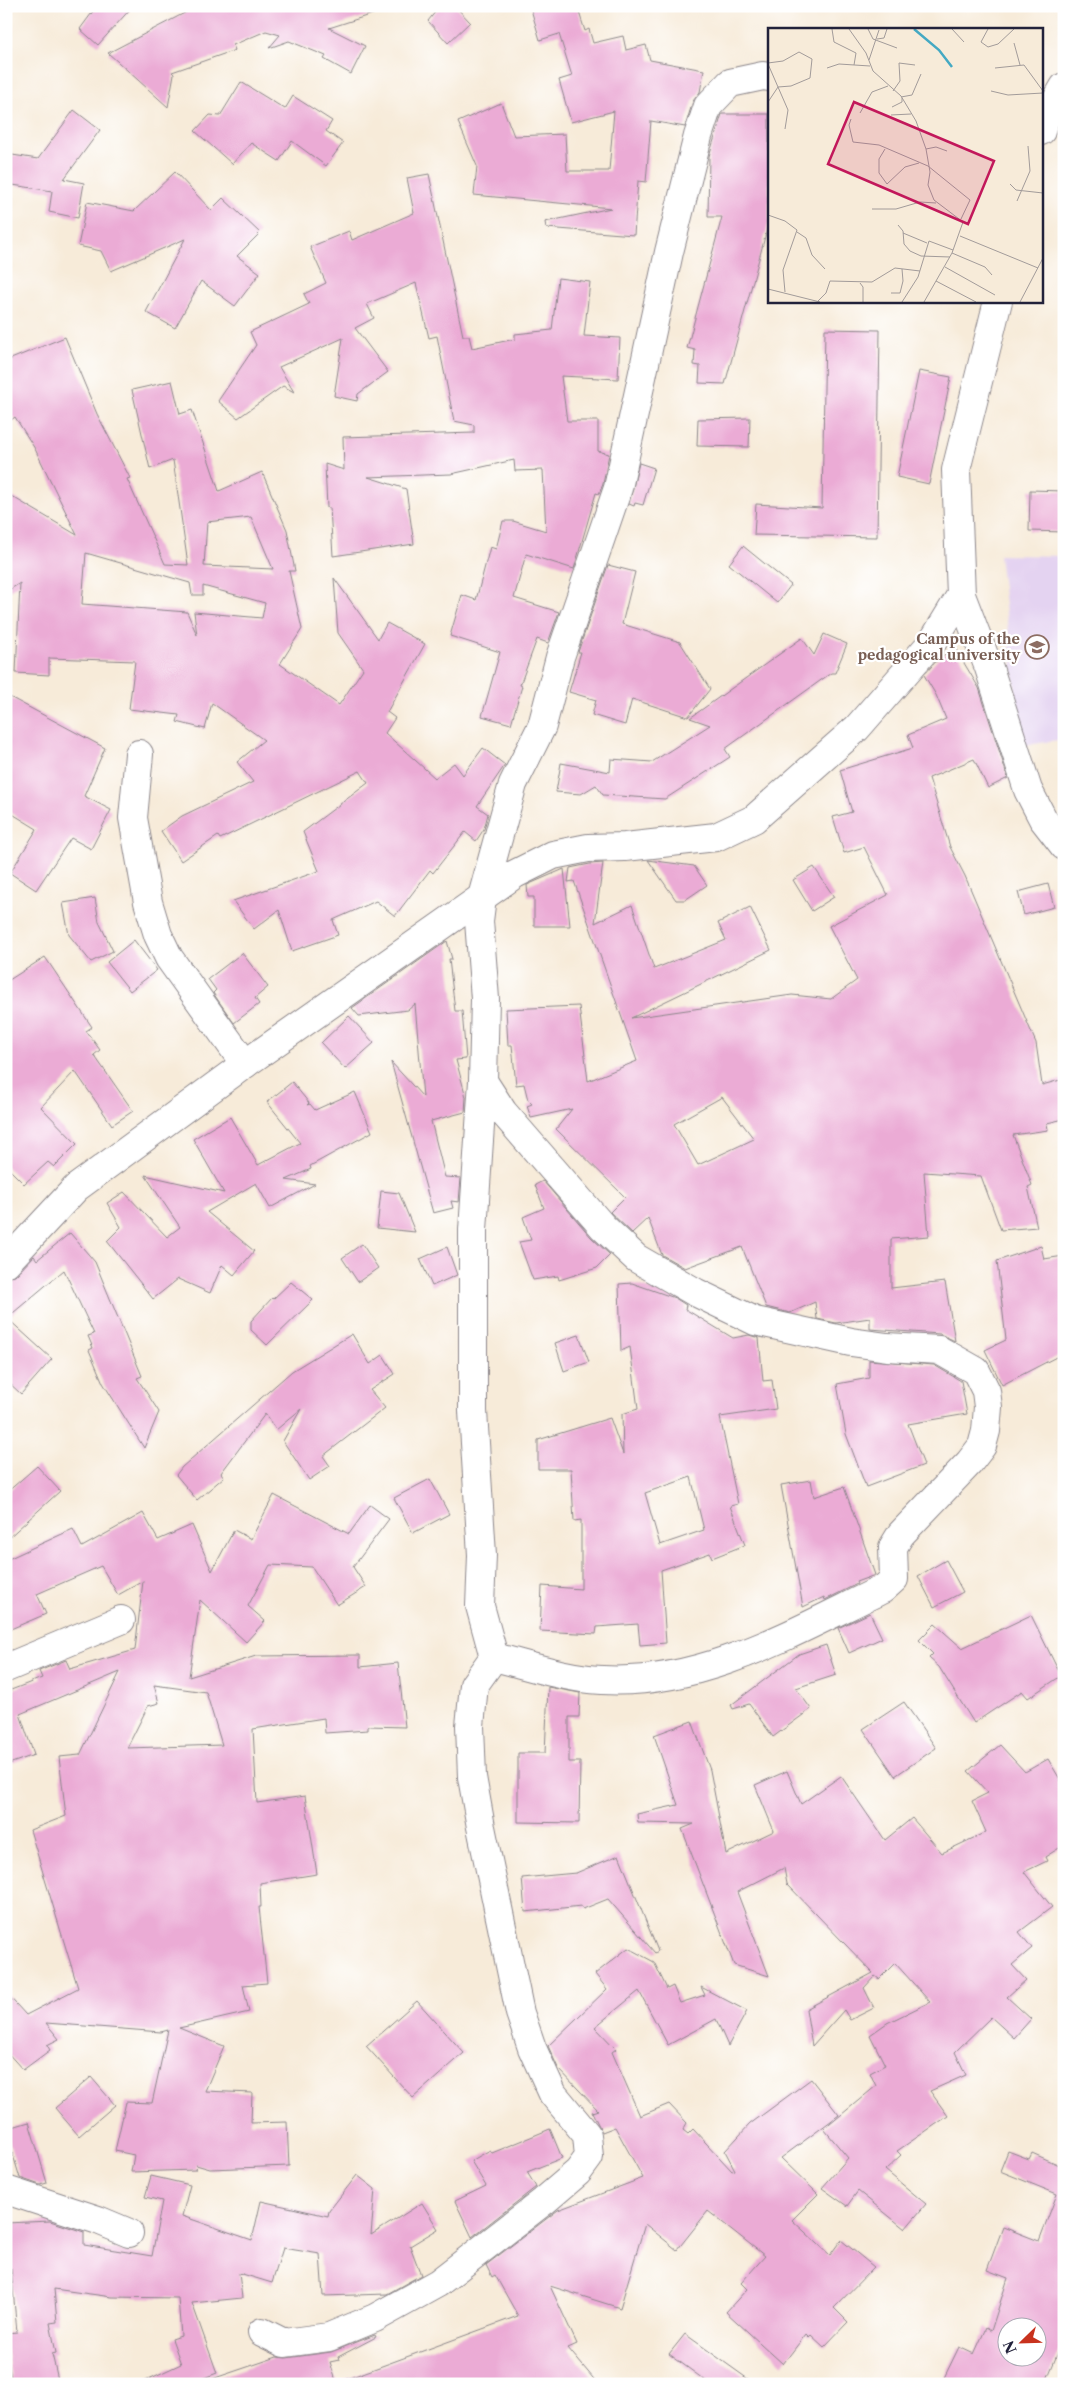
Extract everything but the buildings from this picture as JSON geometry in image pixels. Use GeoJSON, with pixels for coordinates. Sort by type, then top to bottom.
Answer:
{"type":"FeatureCollection","features":[{"type":"Feature","properties":{"kind":"street"},"geometry":{"type":"LineString","coordinates":[[494,1657],[480,1606],[482,1555],[473,1411],[473,1230],[485,999],[479,922],[482,897],[513,784],[542,726],[560,657],[618,488],[669,252],[708,106],[730,83],[763,76],[768,77]]}},
{"type":"Feature","properties":{"kind":"street"},"geometry":{"type":"LineString","coordinates":[[1042,126],[1064,88]]}},
{"type":"Feature","properties":{"kind":"street"},"geometry":{"type":"LineString","coordinates":[[998,302],[956,470],[962,595],[989,668],[1028,790],[1043,820],[1064,846]]}},
{"type":"Feature","properties":{"kind":"street"},"geometry":{"type":"LineString","coordinates":[[6,1263],[76,1188],[245,1064],[363,983],[515,874],[553,855],[588,848],[625,847],[716,837],[754,819],[857,728],[933,640],[962,595]]}},
{"type":"Feature","properties":{"kind":"street"},"geometry":{"type":"LineString","coordinates":[[139,754],[133,818],[148,902],[158,935],[169,958],[245,1064]]}},
{"type":"Feature","properties":{"kind":"street"},"geometry":{"type":"LineString","coordinates":[[482,1082],[503,1112],[603,1227],[636,1258],[695,1292],[755,1321],[850,1342],[887,1347],[939,1350],[976,1371],[986,1391],[988,1406],[986,1431],[982,1446],[969,1463],[901,1534],[893,1547],[894,1579],[883,1589],[758,1649],[726,1661],[640,1679],[602,1680],[564,1676],[494,1657]]}},
{"type":"Feature","properties":{"kind":"street"},"geometry":{"type":"LineString","coordinates":[[6,1668],[121,1620]]}},
{"type":"Feature","properties":{"kind":"street"},"geometry":{"type":"LineString","coordinates":[[262,2332],[284,2343],[330,2336],[375,2318],[438,2283],[544,2201],[578,2172],[589,2157],[586,2141],[587,2135],[553,2094],[532,2048],[520,2013],[481,1827],[472,1777],[470,1726],[474,1685],[494,1657]]}},
{"type":"Feature","properties":{"kind":"street"},"geometry":{"type":"LineString","coordinates":[[6,2190],[98,2220],[129,2233]]}},
{"type":"Feature","properties":{"kind":"shaded area","name":"Campus of the pedagogical university"},"geometry":{"type":"Polygon","coordinates":[[[999,555],[1064,556],[1064,739],[1022,746],[999,555]]]}},
{"type":"Feature","properties":{"kind":"place","name":"Campus of the pedagogical university"},"geometry":{"type":"Point","coordinates":[1037,647]}}]}
